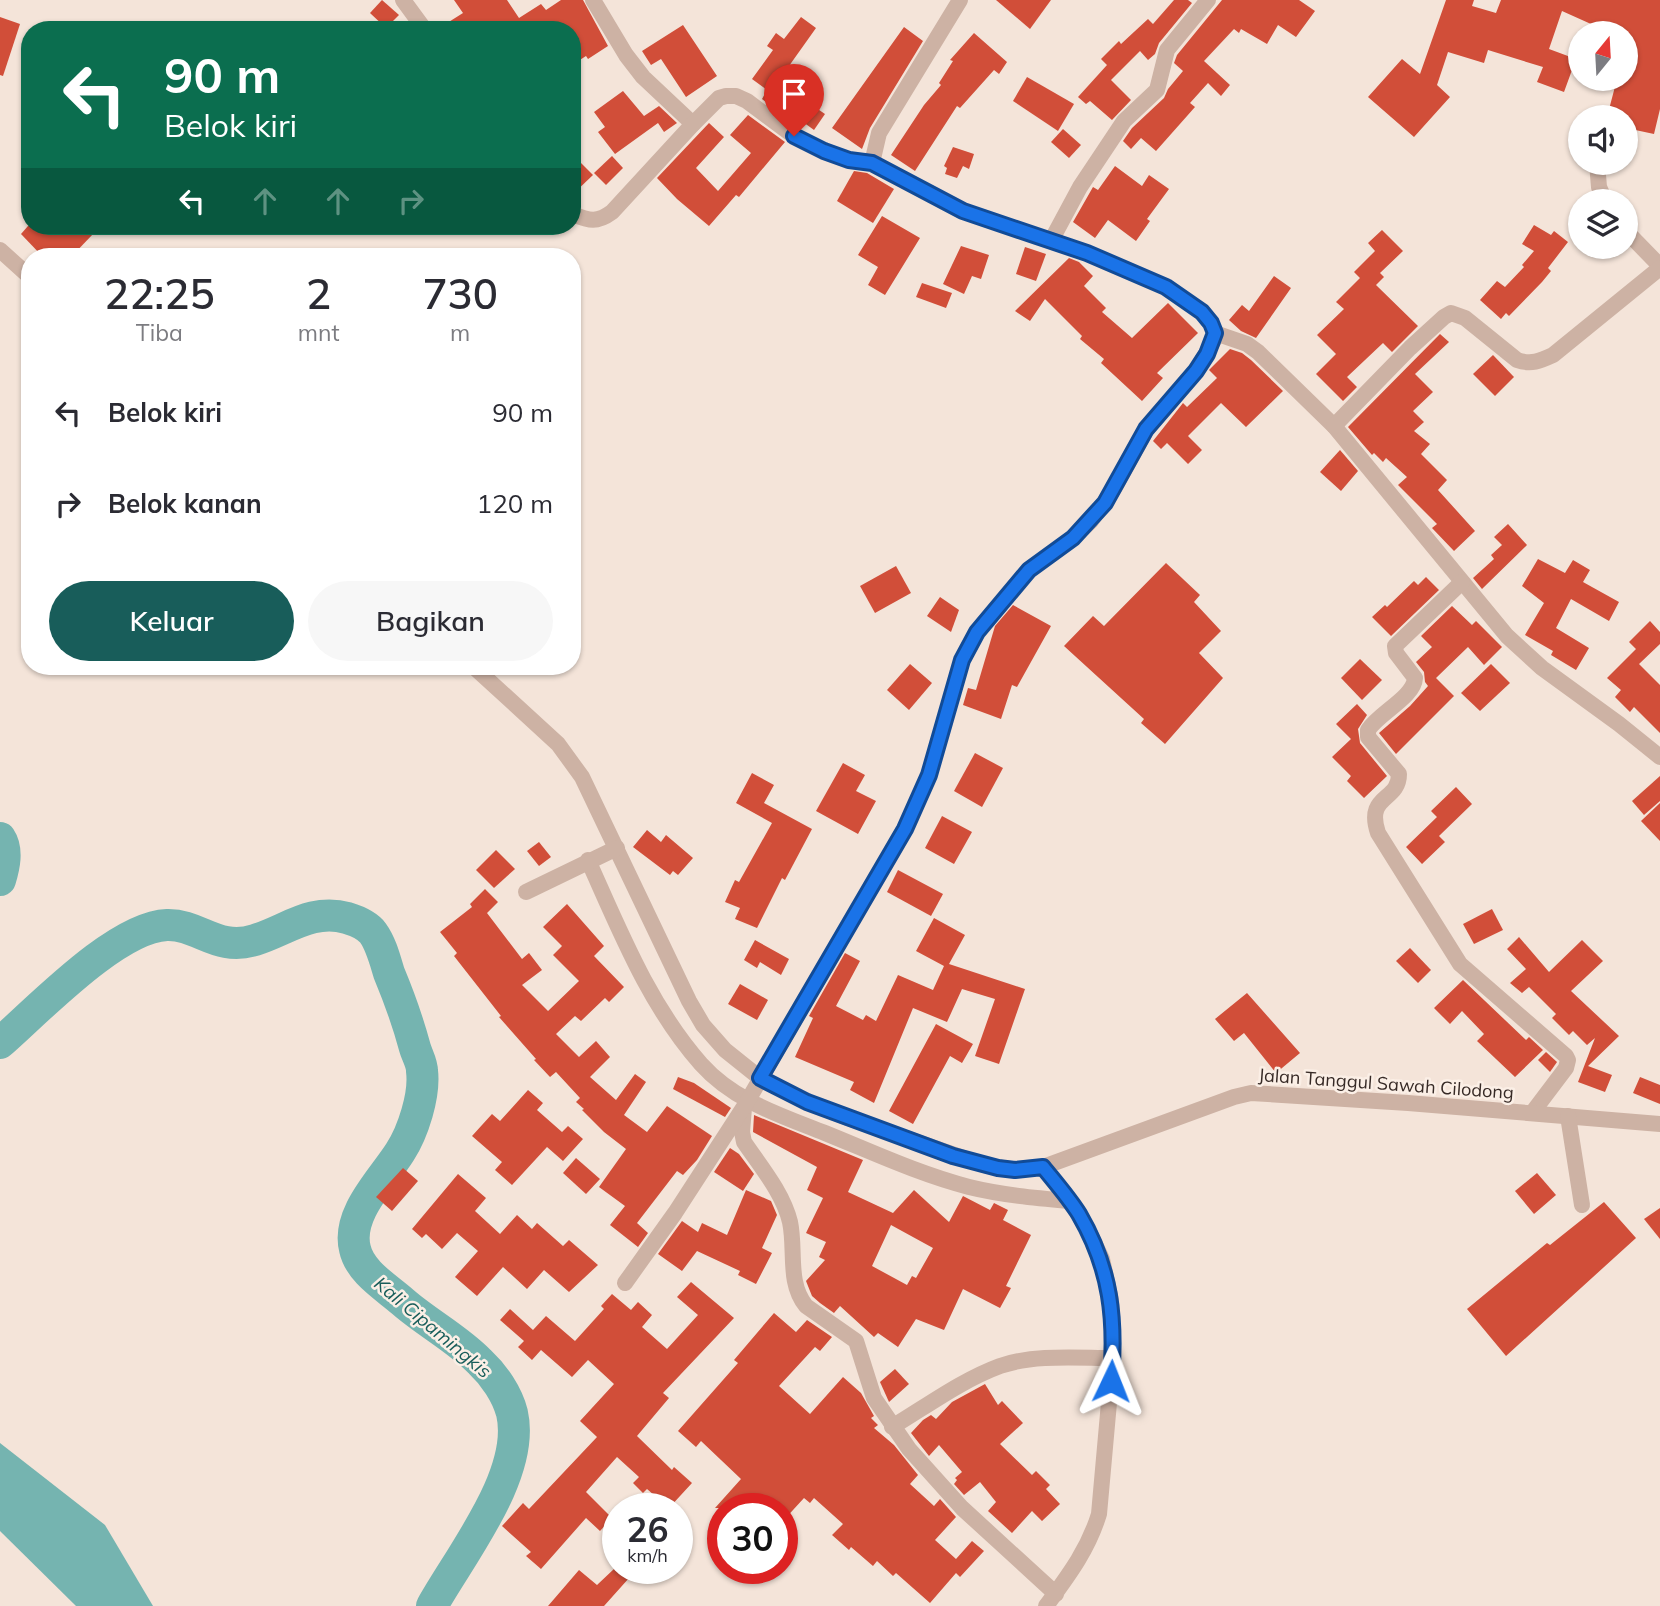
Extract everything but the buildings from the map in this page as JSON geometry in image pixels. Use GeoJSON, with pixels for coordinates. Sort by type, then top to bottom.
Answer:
{"type":"FeatureCollection","features":[{"type":"Feature","properties":{"kind":"street"},"geometry":{"type":"LineString","coordinates":[[403,0],[418,21]]}},
{"type":"Feature","properties":{"kind":"street"},"geometry":{"type":"LineString","coordinates":[[593,0],[643,78],[692,124]]}},
{"type":"Feature","properties":{"kind":"street"},"geometry":{"type":"LineString","coordinates":[[872,163],[880,133],[960,0]]}},
{"type":"Feature","properties":{"kind":"street"},"geometry":{"type":"LineString","coordinates":[[1051,242],[1080,187],[1116,132],[1157,90],[1167,50],[1208,0]]}},
{"type":"Feature","properties":{"kind":"street"},"geometry":{"type":"LineString","coordinates":[[581,217],[601,220],[612,212],[692,124],[719,99],[736,96],[747,101],[794,136],[824,151],[849,160],[872,163],[963,211],[1087,253],[1166,287],[1202,312],[1215,333],[1207,354],[1196,371],[1146,429],[1105,503],[1073,538],[1029,570],[977,632],[962,660],[929,775],[905,829],[746,1104],[625,1283]]}},
{"type":"Feature","properties":{"kind":"street"},"geometry":{"type":"LineString","coordinates":[[1334,426],[1410,348],[1451,313],[1465,318],[1517,360],[1527,364],[1553,355],[1660,267],[1638,244]]}},
{"type":"Feature","properties":{"kind":"street"},"geometry":{"type":"LineString","coordinates":[[0,250],[21,269]]}},
{"type":"Feature","properties":{"kind":"street"},"geometry":{"type":"LineString","coordinates":[[1215,333],[1247,344],[1258,352],[1334,426],[1507,636],[1533,660],[1660,757]]}},
{"type":"Feature","properties":{"kind":"street"},"geometry":{"type":"LineString","coordinates":[[1462,582],[1395,646],[1396,653],[1415,678],[1415,682],[1410,691],[1368,730],[1368,737],[1399,774],[1396,787],[1377,806],[1373,819],[1384,844],[1460,964],[1566,1056],[1566,1068],[1532,1113]]}},
{"type":"Feature","properties":{"kind":"street","name":"Jalan Tanggul Sawah Cilodong"},"geometry":{"type":"LineString","coordinates":[[483,675],[558,744],[582,777],[703,1025],[724,1050],[760,1078],[807,1102],[848,1118],[984,1165],[1015,1170],[1043,1167],[1251,1093],[1660,1124]]}},
{"type":"Feature","properties":{"kind":"street"},"geometry":{"type":"LineString","coordinates":[[526,892],[617,848]]}},
{"type":"Feature","properties":{"kind":"street"},"geometry":{"type":"LineString","coordinates":[[588,860],[647,988],[678,1035],[702,1064],[746,1104],[968,1187],[1012,1196],[1069,1200]]}},
{"type":"Feature","properties":{"kind":"street"},"geometry":{"type":"LineString","coordinates":[[647,988],[676,974]]}},
{"type":"Feature","properties":{"kind":"street"},"geometry":{"type":"LineString","coordinates":[[746,1104],[744,1142],[780,1197],[790,1222],[793,1276],[801,1300],[856,1341],[869,1385],[892,1427],[962,1507],[1051,1600],[1077,1565],[1092,1538],[1099,1514],[1113,1358],[1111,1300],[1102,1259],[1069,1200],[1043,1167]]}},
{"type":"Feature","properties":{"kind":"street"},"geometry":{"type":"LineString","coordinates":[[1568,1116],[1582,1205]]}},
{"type":"Feature","properties":{"kind":"street"},"geometry":{"type":"LineString","coordinates":[[836,1137],[848,1118]]}},
{"type":"Feature","properties":{"kind":"street"},"geometry":{"type":"LineString","coordinates":[[892,1427],[966,1382],[1001,1366],[1049,1359],[1113,1358]]}},
{"type":"Feature","properties":{"kind":"water"},"geometry":{"type":"Polygon","coordinates":[[[0,1443],[105,1525],[153,1606],[76,1606],[0,1531],[0,1443]]]}},
{"type":"Feature","properties":{"kind":"waterway","name":"Kali Cipamingkis"},"geometry":{"type":"LineString","coordinates":[[0,838],[5,853],[0,880]]}},
{"type":"Feature","properties":{"kind":"waterway","name":"Kali Cipamingkis"},"geometry":{"type":"LineString","coordinates":[[0,1043],[79,972],[125,940],[147,929],[178,926],[230,943],[242,943],[311,918],[334,916],[358,922],[373,933],[381,947],[406,1019],[421,1065],[422,1081],[420,1102],[409,1134],[361,1210],[356,1223],[355,1249],[362,1265],[374,1278],[485,1367],[503,1392],[512,1413],[514,1437],[500,1487],[474,1538],[432,1606]]}},
{"type":"Feature","properties":{"kind":"route"},"geometry":{"type":"LineString","coordinates":[[794,136],[849,160],[872,163],[963,211],[1087,253],[1166,287],[1202,312],[1215,333],[1207,354],[1196,371],[1146,429],[1115,488],[1091,521],[1073,538],[1029,570],[977,632],[962,660],[929,775],[905,829],[760,1078],[807,1102],[953,1156],[998,1168],[1015,1170],[1043,1167],[1077,1212],[1102,1259],[1111,1300],[1111,1381]]}}]}
